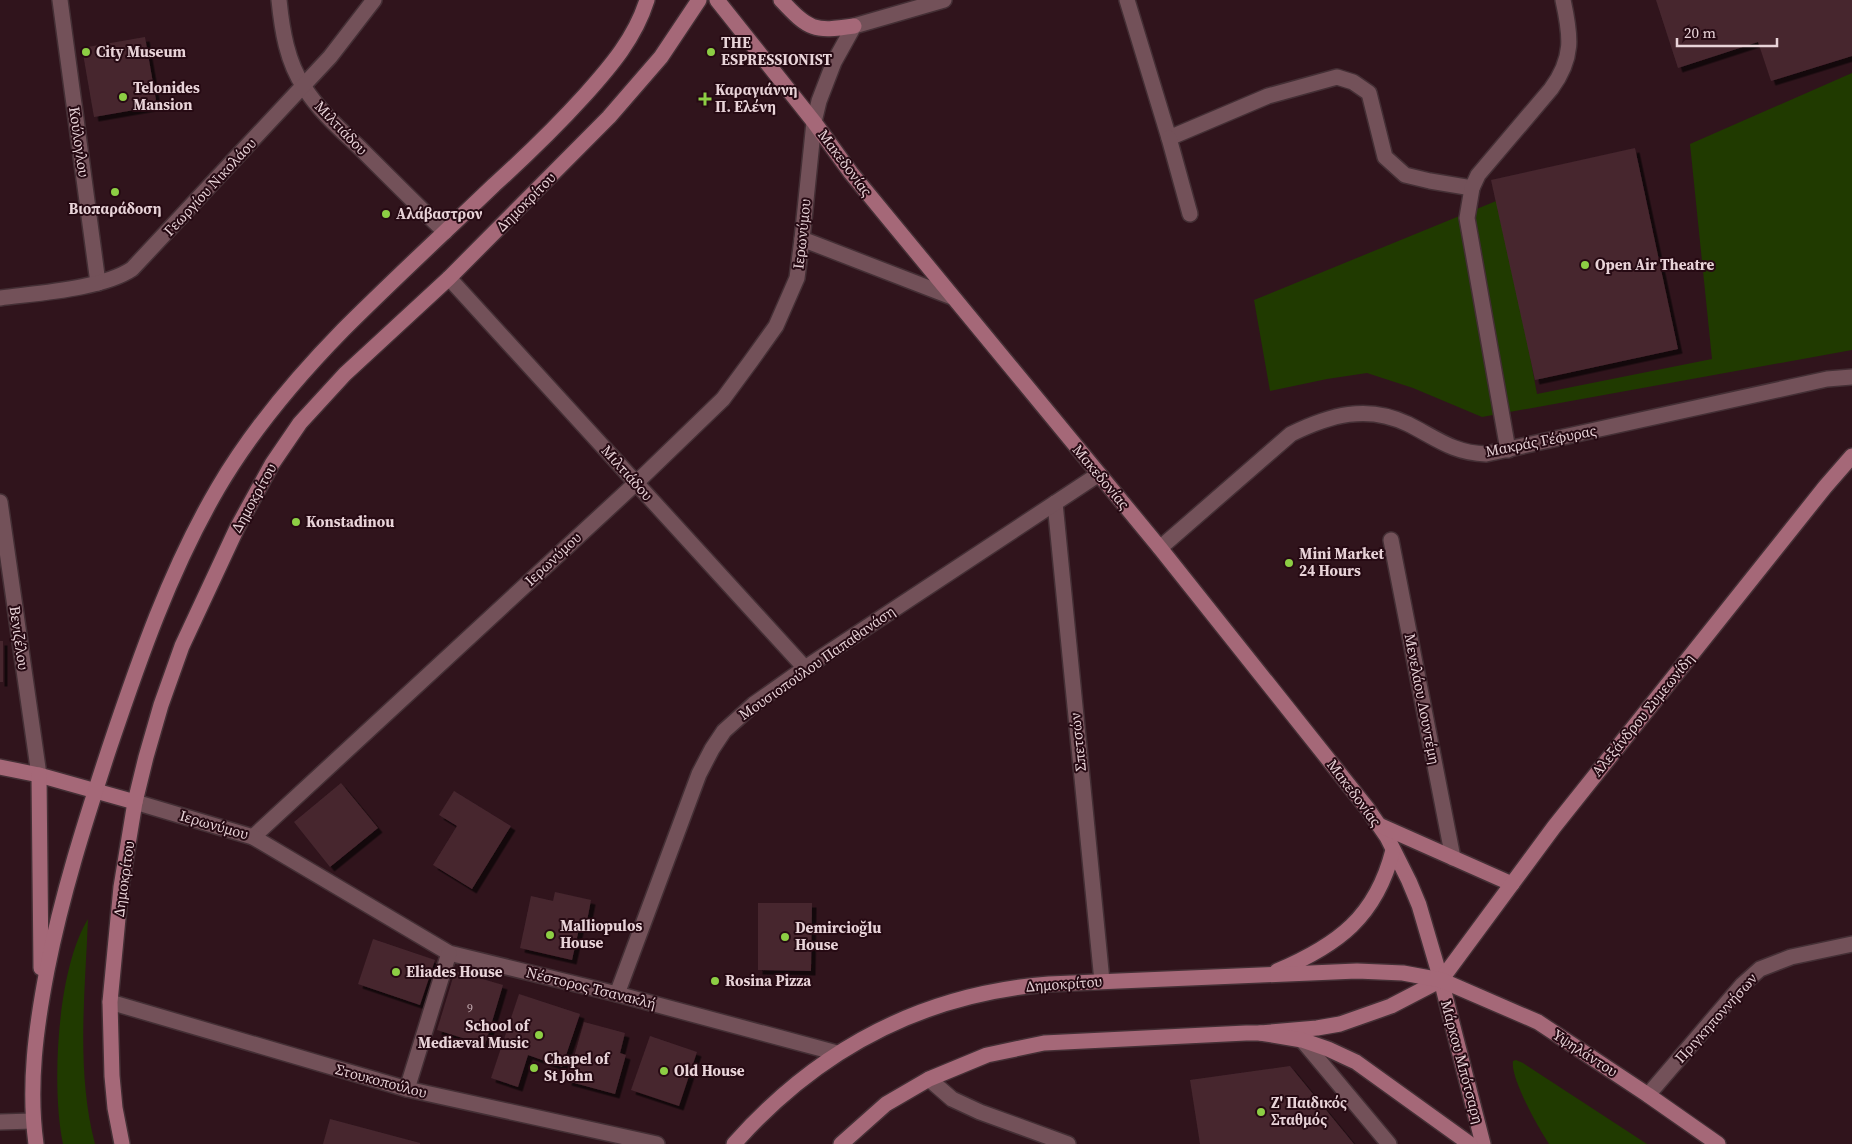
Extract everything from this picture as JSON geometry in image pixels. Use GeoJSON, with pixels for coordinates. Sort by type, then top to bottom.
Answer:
{"type":"FeatureCollection","features":[{"type":"Feature","properties":{"kind":"main road"},"geometry":{"type":"LineString","coordinates":[[36,1144],[33,1122],[33,1060],[41,1000],[56,925],[84,825],[141,656],[171,582],[217,489],[254,434],[302,374],[346,327],[552,132],[602,76],[623,50],[647,0]]}},
{"type":"Feature","properties":{"kind":"main road","name":"Δημοκρίτου"},"geometry":{"type":"LineString","coordinates":[[122,1144],[114,1108],[110,1002],[121,887],[135,802],[161,705],[182,646],[237,528],[272,464],[300,423],[367,353],[449,278],[610,118],[661,57],[699,0]]}},
{"type":"Feature","properties":{"kind":"main road","name":"Μακεδονίας"},"geometry":{"type":"LineString","coordinates":[[717,0],[814,122],[851,174],[1160,548],[1387,837],[1409,881],[1441,980]]}},
{"type":"Feature","properties":{"kind":"main road"},"geometry":{"type":"LineString","coordinates":[[781,0],[806,23],[816,28],[826,30],[854,26]]}},
{"type":"Feature","properties":{"kind":"main road","name":"Αλεξάνδρου Συμεωνίδη"},"geometry":{"type":"LineString","coordinates":[[1441,980],[1554,827],[1818,495],[1852,456]]}},
{"type":"Feature","properties":{"kind":"main road"},"geometry":{"type":"LineString","coordinates":[[0,767],[96,790],[135,802]]}},
{"type":"Feature","properties":{"kind":"main road"},"geometry":{"type":"LineString","coordinates":[[38,775],[41,1000]]}},
{"type":"Feature","properties":{"kind":"main road"},"geometry":{"type":"LineString","coordinates":[[1378,825],[1512,884]]}},
{"type":"Feature","properties":{"kind":"main road"},"geometry":{"type":"LineString","coordinates":[[1269,975],[1305,959],[1324,948],[1348,930],[1365,912],[1378,893],[1387,872],[1393,850]]}},
{"type":"Feature","properties":{"kind":"main road","name":"Δημοκρίτου"},"geometry":{"type":"LineString","coordinates":[[734,1144],[785,1093],[837,1053],[902,1020],[968,997],[1021,986],[1357,971],[1403,973],[1441,980]]}},
{"type":"Feature","properties":{"kind":"main road"},"geometry":{"type":"LineString","coordinates":[[840,1144],[886,1104],[928,1079],[987,1056],[1044,1043],[1260,1033],[1317,1028],[1340,1024],[1391,1006],[1441,980]]}},
{"type":"Feature","properties":{"kind":"main road","name":"Υψηλάντου"},"geometry":{"type":"LineString","coordinates":[[1441,980],[1538,1022],[1718,1144]]}},
{"type":"Feature","properties":{"kind":"main road","name":"Μάρκου Μπότσαρη"},"geometry":{"type":"LineString","coordinates":[[1441,980],[1483,1144]]}},
{"type":"Feature","properties":{"kind":"main road"},"geometry":{"type":"LineString","coordinates":[[1260,1033],[1302,1040],[1356,1062],[1470,1144]]}},
{"type":"Feature","properties":{"kind":"street","name":"Κούλογλου"},"geometry":{"type":"LineString","coordinates":[[60,0],[98,283]]}},
{"type":"Feature","properties":{"kind":"street","name":"Μιλτιάδου"},"geometry":{"type":"LineString","coordinates":[[279,0],[281,26],[293,64],[303,86],[328,117],[445,232]]}},
{"type":"Feature","properties":{"kind":"street","name":"Γεωργίου Νικολάου"},"geometry":{"type":"LineString","coordinates":[[0,298],[98,283],[124,274],[139,263],[330,58],[374,0]]}},
{"type":"Feature","properties":{"kind":"street"},"geometry":{"type":"LineString","coordinates":[[854,26],[944,0]]}},
{"type":"Feature","properties":{"kind":"street"},"geometry":{"type":"LineString","coordinates":[[1127,0],[1190,214]]}},
{"type":"Feature","properties":{"kind":"street"},"geometry":{"type":"LineString","coordinates":[[1508,450],[1467,218],[1472,188],[1478,176],[1486,164],[1560,78],[1569,52],[1570,38],[1563,0]]}},
{"type":"Feature","properties":{"kind":"street","name":"Ιερωνύμου"},"geometry":{"type":"LineString","coordinates":[[135,802],[254,837],[636,483],[722,399],[771,333],[797,278],[814,122],[819,101],[834,62],[854,26]]}},
{"type":"Feature","properties":{"kind":"street"},"geometry":{"type":"LineString","coordinates":[[1169,138],[1268,96],[1337,77],[1353,82],[1369,93],[1386,157],[1405,175],[1472,188]]}},
{"type":"Feature","properties":{"kind":"street"},"geometry":{"type":"LineString","coordinates":[[802,239],[952,297]]}},
{"type":"Feature","properties":{"kind":"street","name":"Μιλτιάδου"},"geometry":{"type":"LineString","coordinates":[[449,278],[805,668]]}},
{"type":"Feature","properties":{"kind":"street","name":"Μακράς Γέφυρας"},"geometry":{"type":"LineString","coordinates":[[1160,548],[1292,434],[1315,422],[1337,415],[1359,412],[1395,419],[1464,452],[1486,454],[1828,379],[1852,377]]}},
{"type":"Feature","properties":{"kind":"street","name":"Μουσιοπούλου Παπαθανάση"},"geometry":{"type":"LineString","coordinates":[[617,994],[699,774],[712,749],[732,722],[805,668],[1099,474]]}},
{"type":"Feature","properties":{"kind":"street","name":"Βενιζέλου"},"geometry":{"type":"LineString","coordinates":[[0,502],[38,775]]}},
{"type":"Feature","properties":{"kind":"street","name":"Σπετσών"},"geometry":{"type":"LineString","coordinates":[[1055,504],[1102,981]]}},
{"type":"Feature","properties":{"kind":"street","name":"Μενελάου Λουντέμη"},"geometry":{"type":"LineString","coordinates":[[1391,540],[1453,858]]}},
{"type":"Feature","properties":{"kind":"street","name":"Νέστορος Τσανακλή"},"geometry":{"type":"LineString","coordinates":[[254,837],[449,953],[617,994],[837,1053]]}},
{"type":"Feature","properties":{"kind":"street","name":"Πριγκηποννήσων"},"geometry":{"type":"LineString","coordinates":[[1648,1095],[1742,985],[1755,973],[1782,960],[1852,944]]}},
{"type":"Feature","properties":{"kind":"street"},"geometry":{"type":"LineString","coordinates":[[407,1090],[449,953]]}},
{"type":"Feature","properties":{"kind":"street","name":"Στουκοπούλου"},"geometry":{"type":"LineString","coordinates":[[110,1002],[407,1090],[657,1144]]}},
{"type":"Feature","properties":{"kind":"street"},"geometry":{"type":"LineString","coordinates":[[1302,1040],[1389,1144]]}},
{"type":"Feature","properties":{"kind":"street"},"geometry":{"type":"LineString","coordinates":[[928,1079],[952,1099],[980,1112],[1068,1144]]}},
{"type":"Feature","properties":{"kind":"street"},"geometry":{"type":"LineString","coordinates":[[0,1122],[33,1122]]}},
{"type":"Feature","properties":{"kind":"green space"},"geometry":{"type":"Polygon","coordinates":[[[1852,73],[1852,350],[1482,417],[1413,388],[1367,373],[1270,391],[1254,300],[1501,199],[1537,394],[1712,359],[1690,144],[1852,73]]]}},
{"type":"Feature","properties":{"kind":"green space"},"geometry":{"type":"Polygon","coordinates":[[[88,919],[83,1032],[85,1089],[95,1144],[63,1144],[57,1092],[59,1029],[69,967],[88,919]]]}},
{"type":"Feature","properties":{"kind":"green space"},"geometry":{"type":"Polygon","coordinates":[[[1516,1060],[1647,1144],[1549,1144],[1520,1091],[1513,1069],[1513,1061],[1516,1060]]]}},
{"type":"Feature","properties":{"kind":"building"},"geometry":{"type":"Polygon","coordinates":[[[1656,0],[1852,0],[1852,56],[1771,81],[1758,42],[1678,68],[1656,0]]]}},
{"type":"Feature","properties":{"kind":"building"},"geometry":{"type":"Polygon","coordinates":[[[145,37],[157,106],[94,117],[82,48],[145,37]]]}},
{"type":"Feature","properties":{"kind":"building","name":"Open Air Theatre"},"geometry":{"type":"Polygon","coordinates":[[[1635,148],[1678,349],[1535,380],[1491,180],[1635,148]]]}},
{"type":"Feature","properties":{"kind":"building"},"geometry":{"type":"Polygon","coordinates":[[[0,641],[3,641],[3,682],[0,682],[0,641]]]}},
{"type":"Feature","properties":{"kind":"building"},"geometry":{"type":"Polygon","coordinates":[[[341,783],[378,828],[330,867],[294,822],[341,783]]]}},
{"type":"Feature","properties":{"kind":"building"},"geometry":{"type":"Polygon","coordinates":[[[454,791],[511,826],[472,889],[433,865],[457,826],[439,815],[454,791]]]}},
{"type":"Feature","properties":{"kind":"building","name":"Malliopulos House"},"geometry":{"type":"Polygon","coordinates":[[[555,892],[591,900],[587,921],[581,920],[572,960],[520,948],[531,896],[553,901],[555,892]]]}},
{"type":"Feature","properties":{"kind":"building","name":"Demircioğlu House"},"geometry":{"type":"Polygon","coordinates":[[[758,903],[812,903],[811,971],[758,970],[758,903]]]}},
{"type":"Feature","properties":{"kind":"building","name":"Eliades House"},"geometry":{"type":"Polygon","coordinates":[[[373,939],[435,960],[420,1005],[358,984],[373,939]]]}},
{"type":"Feature","properties":{"kind":"building"},"geometry":{"type":"Polygon","coordinates":[[[455,971],[503,985],[485,1045],[437,1030],[455,971]]]}},
{"type":"Feature","properties":{"kind":"building","name":"School of Mediæval Music"},"geometry":{"type":"Polygon","coordinates":[[[519,994],[580,1014],[562,1067],[528,1055],[518,1087],[491,1078],[519,994]]]}},
{"type":"Feature","properties":{"kind":"building"},"geometry":{"type":"Polygon","coordinates":[[[584,1022],[625,1033],[620,1053],[626,1055],[615,1094],[567,1081],[584,1022]]]}},
{"type":"Feature","properties":{"kind":"building","name":"Old House"},"geometry":{"type":"Polygon","coordinates":[[[650,1036],[697,1052],[679,1106],[631,1090],[650,1036]]]}},
{"type":"Feature","properties":{"kind":"building","name":"Ζ' Παιδικός Σταθμός"},"geometry":{"type":"Polygon","coordinates":[[[1290,1066],[1354,1144],[1200,1144],[1190,1080],[1290,1066]]]}},
{"type":"Feature","properties":{"kind":"building"},"geometry":{"type":"Polygon","coordinates":[[[330,1119],[420,1143],[420,1144],[323,1144],[330,1119]]]}},
{"type":"Feature","properties":{"kind":"place","name":"City Museum"},"geometry":{"type":"Point","coordinates":[86,52]}},
{"type":"Feature","properties":{"kind":"place","name":"THE ESPRESSIONIST"},"geometry":{"type":"Point","coordinates":[711,52]}},
{"type":"Feature","properties":{"kind":"place","name":"Telonides Mansion"},"geometry":{"type":"Point","coordinates":[123,97]}},
{"type":"Feature","properties":{"kind":"place","name":"Καραγιάννη Π. Ελένη"},"geometry":{"type":"Point","coordinates":[705,99]}},
{"type":"Feature","properties":{"kind":"place","name":"Βιοπαράδοση"},"geometry":{"type":"Point","coordinates":[115,192]}},
{"type":"Feature","properties":{"kind":"place","name":"Αλάβαστρον"},"geometry":{"type":"Point","coordinates":[386,214]}},
{"type":"Feature","properties":{"kind":"place","name":"Open Air Theatre"},"geometry":{"type":"Point","coordinates":[1585,265]}},
{"type":"Feature","properties":{"kind":"place","name":"Konstadinou"},"geometry":{"type":"Point","coordinates":[296,522]}},
{"type":"Feature","properties":{"kind":"place","name":"Mini Market 24 Hours"},"geometry":{"type":"Point","coordinates":[1289,563]}},
{"type":"Feature","properties":{"kind":"place","name":"Malliopulos House"},"geometry":{"type":"Point","coordinates":[550,935]}},
{"type":"Feature","properties":{"kind":"place","name":"Demircioğlu House"},"geometry":{"type":"Point","coordinates":[785,937]}},
{"type":"Feature","properties":{"kind":"place","name":"Eliades House"},"geometry":{"type":"Point","coordinates":[396,972]}},
{"type":"Feature","properties":{"kind":"place","name":"Rosina Pizza"},"geometry":{"type":"Point","coordinates":[715,981]}},
{"type":"Feature","properties":{"kind":"place","name":"School of Mediæval Music"},"geometry":{"type":"Point","coordinates":[539,1035]}},
{"type":"Feature","properties":{"kind":"place","name":"Chapel of St John"},"geometry":{"type":"Point","coordinates":[534,1068]}},
{"type":"Feature","properties":{"kind":"place","name":"Old House"},"geometry":{"type":"Point","coordinates":[664,1071]}},
{"type":"Feature","properties":{"kind":"place","name":"Ζ' Παιδικός Σταθμός"},"geometry":{"type":"Point","coordinates":[1261,1112]}}]}
